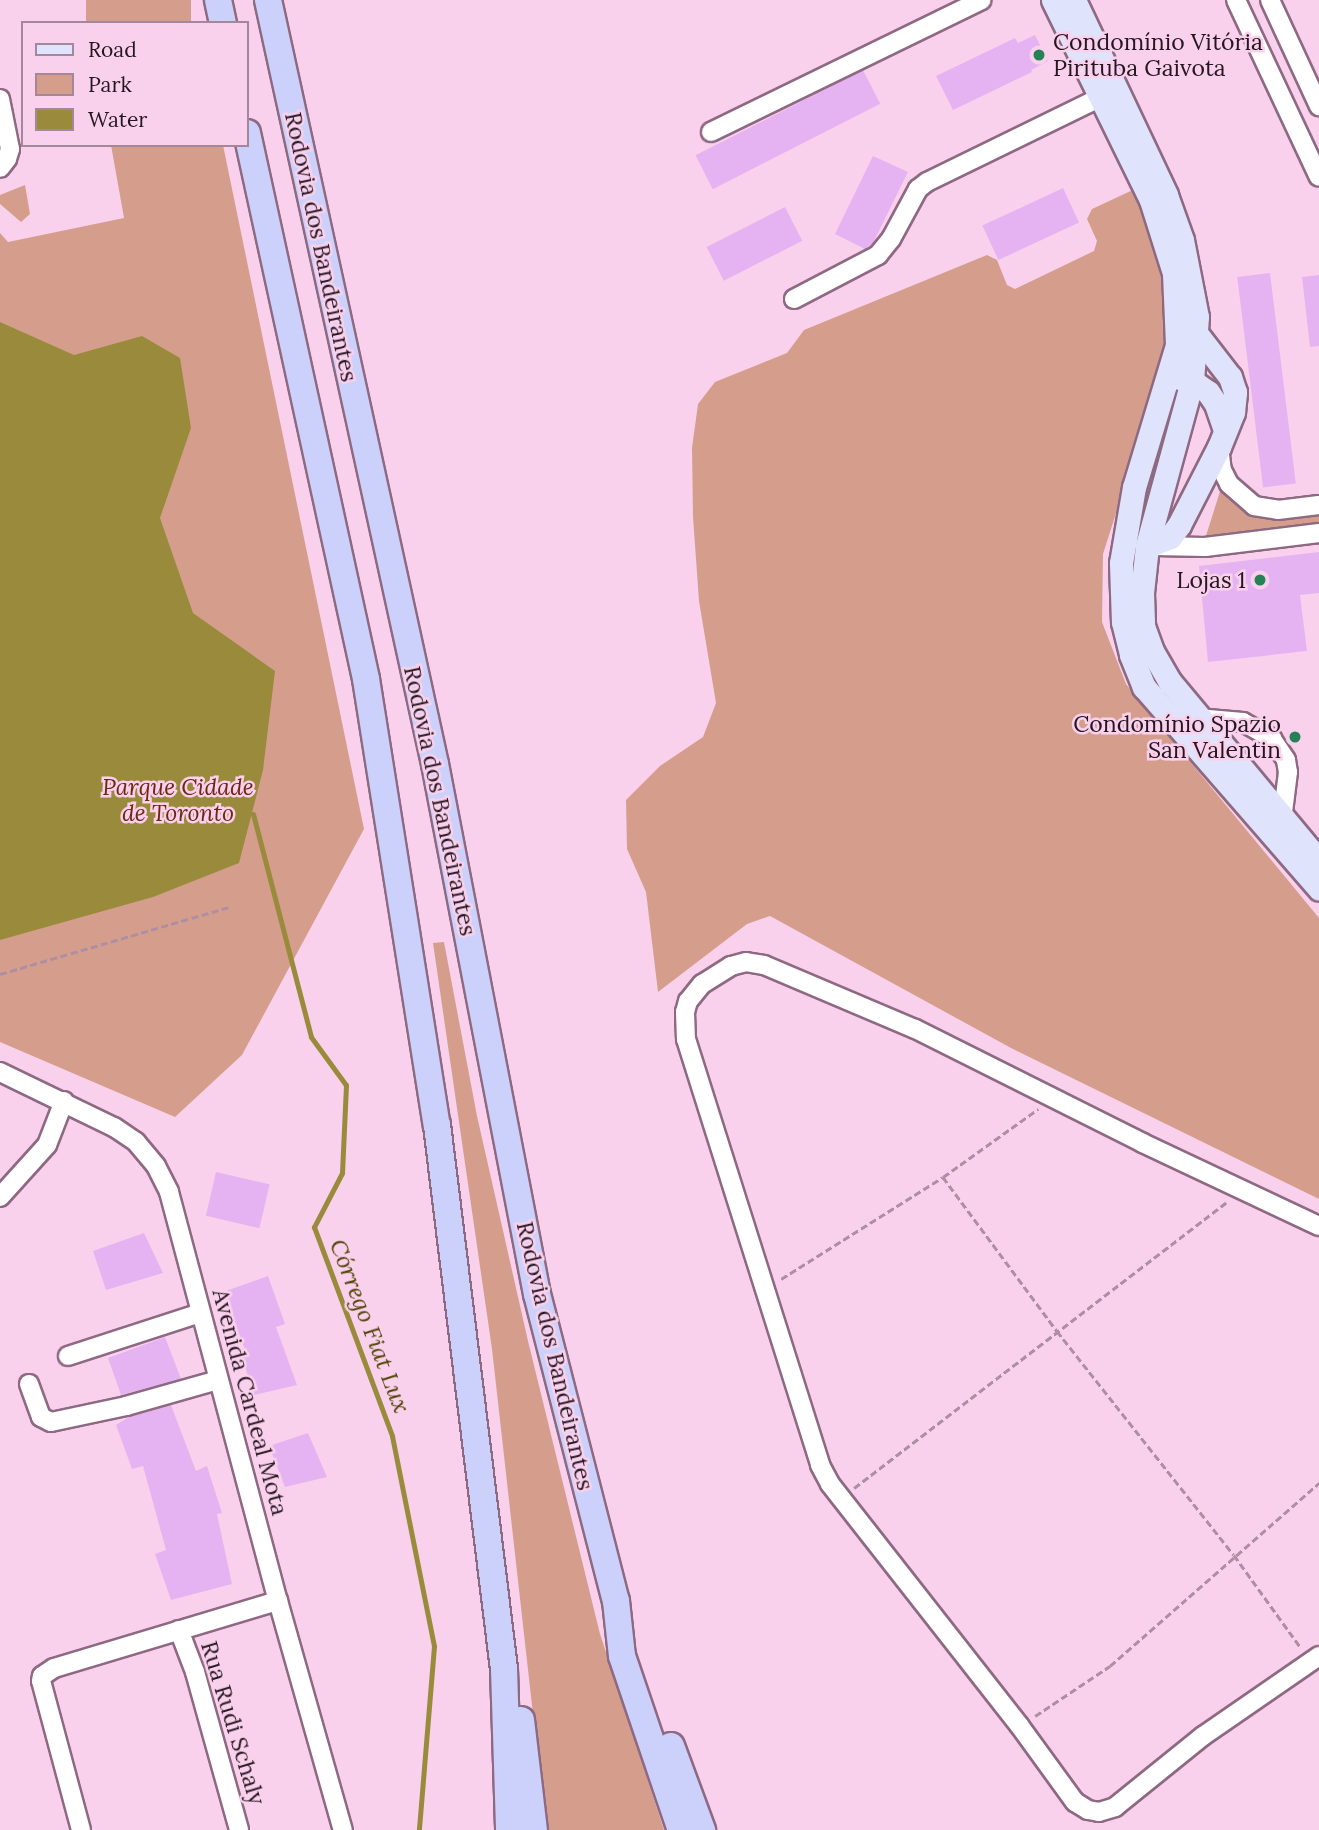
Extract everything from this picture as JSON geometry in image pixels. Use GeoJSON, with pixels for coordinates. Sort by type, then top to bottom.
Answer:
{"type":"FeatureCollection","features":[{"type":"Feature","properties":{"kind":"highway"},"geometry":{"type":"LineString","coordinates":[[218,0],[223,21]]}},
{"type":"Feature","properties":{"kind":"highway","name":"Rodovia dos Bandeirantes"},"geometry":{"type":"LineString","coordinates":[[268,0],[435,764],[537,1294],[616,1601]]}},
{"type":"Feature","properties":{"kind":"highway","name":"Rodovia dos Bandeirantes"},"geometry":{"type":"LineString","coordinates":[[248,138],[366,679],[437,1125],[504,1669]]}},
{"type":"Feature","properties":{"kind":"highway"},"geometry":{"type":"LineString","coordinates":[[616,1601],[622,1656],[681,1830]]}},
{"type":"Feature","properties":{"kind":"highway"},"geometry":{"type":"LineString","coordinates":[[616,1601],[630,1624],[702,1830]]}},
{"type":"Feature","properties":{"kind":"highway"},"geometry":{"type":"LineString","coordinates":[[504,1669],[509,1830]]}},
{"type":"Feature","properties":{"kind":"highway"},"geometry":{"type":"LineString","coordinates":[[504,1669],[515,1694],[521,1719],[534,1830]]}},
{"type":"Feature","properties":{"kind":"main road"},"geometry":{"type":"LineString","coordinates":[[1063,3],[1101,97],[1151,200],[1174,273],[1181,378],[1147,546],[1142,593],[1143,626],[1152,651],[1170,682],[1197,718],[1319,861]]}},
{"type":"Feature","properties":{"kind":"main road"},"geometry":{"type":"LineString","coordinates":[[1063,3],[1166,195],[1178,228],[1193,295],[1196,333],[1181,378],[1135,487],[1125,528],[1121,563],[1123,622],[1144,688],[1319,888]]}},
{"type":"Feature","properties":{"kind":"main road"},"geometry":{"type":"LineString","coordinates":[[1147,546],[1170,537],[1179,525],[1233,412],[1233,385],[1196,333]]}},
{"type":"Feature","properties":{"kind":"main road"},"geometry":{"type":"LineString","coordinates":[[1181,378],[1208,392],[1216,404],[1222,439]]}},
{"type":"Feature","properties":{"kind":"main road"},"geometry":{"type":"LineString","coordinates":[[1125,528],[1135,539],[1147,546]]}},
{"type":"Feature","properties":{"kind":"street"},"geometry":{"type":"LineString","coordinates":[[711,132],[982,0]]}},
{"type":"Feature","properties":{"kind":"street"},"geometry":{"type":"LineString","coordinates":[[1236,0],[1319,177]]}},
{"type":"Feature","properties":{"kind":"street"},"geometry":{"type":"LineString","coordinates":[[1270,0],[1319,106]]}},
{"type":"Feature","properties":{"kind":"street"},"geometry":{"type":"LineString","coordinates":[[793,299],[878,255],[891,239],[918,189],[927,182],[1101,97]]}},
{"type":"Feature","properties":{"kind":"street"},"geometry":{"type":"LineString","coordinates":[[0,99],[9,149],[7,159],[0,168]]}},
{"type":"Feature","properties":{"kind":"street"},"geometry":{"type":"LineString","coordinates":[[1222,439],[1222,470],[1229,484],[1254,506],[1278,510],[1319,505]]}},
{"type":"Feature","properties":{"kind":"street"},"geometry":{"type":"LineString","coordinates":[[1147,546],[1205,547],[1319,533]]}},
{"type":"Feature","properties":{"kind":"street"},"geometry":{"type":"LineString","coordinates":[[1197,718],[1243,722],[1272,739],[1286,760],[1288,772],[1282,820]]}},
{"type":"Feature","properties":{"kind":"street"},"geometry":{"type":"LineString","coordinates":[[1315,1659],[1203,1736],[1124,1802],[1099,1812],[1088,1810],[1075,1802],[1019,1725],[842,1498],[820,1465],[686,1039],[685,1012],[688,1001],[702,984],[731,966],[757,963],[915,1029],[1319,1226]]}},
{"type":"Feature","properties":{"kind":"street","name":"Avenida Cardeal Mota"},"geometry":{"type":"LineString","coordinates":[[0,1072],[64,1101],[136,1142],[156,1166],[169,1192],[278,1601],[343,1830]]}},
{"type":"Feature","properties":{"kind":"street"},"geometry":{"type":"LineString","coordinates":[[0,1197],[47,1145],[64,1101]]}},
{"type":"Feature","properties":{"kind":"street"},"geometry":{"type":"LineString","coordinates":[[68,1356],[200,1313]]}},
{"type":"Feature","properties":{"kind":"street"},"geometry":{"type":"LineString","coordinates":[[29,1384],[41,1417],[51,1422],[126,1406],[218,1380]]}},
{"type":"Feature","properties":{"kind":"street"},"geometry":{"type":"LineString","coordinates":[[81,1830],[41,1681],[42,1676],[54,1668],[278,1601]]}},
{"type":"Feature","properties":{"kind":"street","name":"Rua Rudi Schaly"},"geometry":{"type":"LineString","coordinates":[[179,1630],[195,1672],[239,1830]]}},
{"type":"Feature","properties":{"kind":"path"},"geometry":{"type":"LineString","coordinates":[[0,974],[229,907]]}},
{"type":"Feature","properties":{"kind":"path"},"geometry":{"type":"LineString","coordinates":[[766,1289],[943,1177],[1053,1098]]}},
{"type":"Feature","properties":{"kind":"path"},"geometry":{"type":"LineString","coordinates":[[943,1177],[1057,1331],[1315,1659]]}},
{"type":"Feature","properties":{"kind":"path"},"geometry":{"type":"LineString","coordinates":[[842,1498],[1243,1190]]}},
{"type":"Feature","properties":{"kind":"path"},"geometry":{"type":"LineString","coordinates":[[1019,1725],[1110,1666],[1319,1483]]}},
{"type":"Feature","properties":{"kind":"green space"},"geometry":{"type":"Polygon","coordinates":[[[86,0],[191,0],[191,21],[86,21],[86,0]]]}},
{"type":"Feature","properties":{"kind":"green space","name":"Parque Cidade de Toronto"},"geometry":{"type":"Polygon","coordinates":[[[111,147],[223,147],[364,829],[242,1055],[175,1117],[0,1042],[0,233],[8,242],[124,218],[111,147]]]}},
{"type":"Feature","properties":{"kind":"green space"},"geometry":{"type":"Polygon","coordinates":[[[25,185],[30,214],[21,222],[0,204],[0,195],[25,185]]]}},
{"type":"Feature","properties":{"kind":"green space"},"geometry":{"type":"Polygon","coordinates":[[[1135,189],[1169,269],[1165,360],[1103,554],[1102,622],[1126,684],[1319,918],[1319,1199],[1011,1048],[770,916],[747,924],[658,992],[646,892],[627,849],[626,800],[660,766],[703,737],[716,703],[699,601],[693,517],[692,448],[698,404],[715,382],[787,353],[804,330],[987,255],[997,260],[1007,285],[1015,289],[1094,251],[1097,241],[1087,219],[1092,209],[1135,189]]]}},
{"type":"Feature","properties":{"kind":"green space"},"geometry":{"type":"Polygon","coordinates":[[[1222,485],[1235,503],[1250,514],[1267,517],[1319,510],[1319,524],[1205,539],[1222,485]]]}},
{"type":"Feature","properties":{"kind":"green space"},"geometry":{"type":"Polygon","coordinates":[[[444,942],[477,1116],[528,1341],[600,1634],[664,1830],[546,1830],[492,1349],[433,943],[444,942]]]}},
{"type":"Feature","properties":{"kind":"water"},"geometry":{"type":"Polygon","coordinates":[[[0,322],[74,355],[142,336],[180,358],[191,428],[160,518],[193,613],[275,671],[263,770],[239,863],[153,897],[0,940],[0,322]]]}},
{"type":"Feature","properties":{"kind":"building"},"geometry":{"type":"Polygon","coordinates":[[[1035,35],[1048,61],[1031,70],[1032,72],[953,110],[936,76],[1015,38],[1018,43],[1035,35]]]}},
{"type":"Feature","properties":{"kind":"building"},"geometry":{"type":"Polygon","coordinates":[[[863,70],[880,104],[713,189],[695,155],[863,70]]]}},
{"type":"Feature","properties":{"kind":"building"},"geometry":{"type":"Polygon","coordinates":[[[873,156],[908,172],[873,243],[865,249],[835,234],[873,156]]]}},
{"type":"Feature","properties":{"kind":"building"},"geometry":{"type":"Polygon","coordinates":[[[1063,188],[1079,222],[998,260],[982,226],[1063,188]]]}},
{"type":"Feature","properties":{"kind":"building"},"geometry":{"type":"Polygon","coordinates":[[[785,207],[802,241],[724,281],[707,247],[785,207]]]}},
{"type":"Feature","properties":{"kind":"building"},"geometry":{"type":"Polygon","coordinates":[[[1270,273],[1296,483],[1263,487],[1237,277],[1270,273]]]}},
{"type":"Feature","properties":{"kind":"building"},"geometry":{"type":"Polygon","coordinates":[[[1319,275],[1319,346],[1310,347],[1302,277],[1319,275]]]}},
{"type":"Feature","properties":{"kind":"building"},"geometry":{"type":"Polygon","coordinates":[[[1319,552],[1319,593],[1300,595],[1307,651],[1208,662],[1199,566],[1319,552]]]}},
{"type":"Feature","properties":{"kind":"building"},"geometry":{"type":"Polygon","coordinates":[[[216,1172],[270,1184],[259,1228],[206,1216],[216,1172]]]}},
{"type":"Feature","properties":{"kind":"building"},"geometry":{"type":"Polygon","coordinates":[[[144,1233],[163,1273],[106,1290],[93,1251],[144,1233]]]}},
{"type":"Feature","properties":{"kind":"building"},"geometry":{"type":"Polygon","coordinates":[[[268,1276],[285,1324],[276,1327],[297,1385],[254,1395],[241,1354],[246,1352],[223,1292],[268,1276]]]}},
{"type":"Feature","properties":{"kind":"building"},"geometry":{"type":"Polygon","coordinates":[[[165,1337],[181,1379],[121,1395],[108,1358],[165,1337]]]}},
{"type":"Feature","properties":{"kind":"building"},"geometry":{"type":"Polygon","coordinates":[[[171,1405],[196,1471],[207,1466],[222,1513],[217,1514],[232,1584],[171,1600],[155,1554],[166,1550],[143,1466],[132,1469],[116,1425],[129,1417],[171,1405]]]}},
{"type":"Feature","properties":{"kind":"building"},"geometry":{"type":"Polygon","coordinates":[[[308,1433],[327,1477],[285,1487],[269,1446],[308,1433]]]}},
{"type":"Feature","properties":{"kind":"waterway","name":"Córrego Fiat Lux"},"geometry":{"type":"LineString","coordinates":[[253,814],[311,1037],[346,1085],[342,1173],[314,1227],[392,1436],[434,1646],[419,1830]]}},
{"type":"Feature","properties":{"kind":"place","name":"Condomínio Vitória Pirituba Gaivota"},"geometry":{"type":"Point","coordinates":[1039,55]}},
{"type":"Feature","properties":{"kind":"place","name":"Lojas 1"},"geometry":{"type":"Point","coordinates":[1260,580]}},
{"type":"Feature","properties":{"kind":"place","name":"Condomínio Spazio San Valentin"},"geometry":{"type":"Point","coordinates":[1295,737]}}]}
